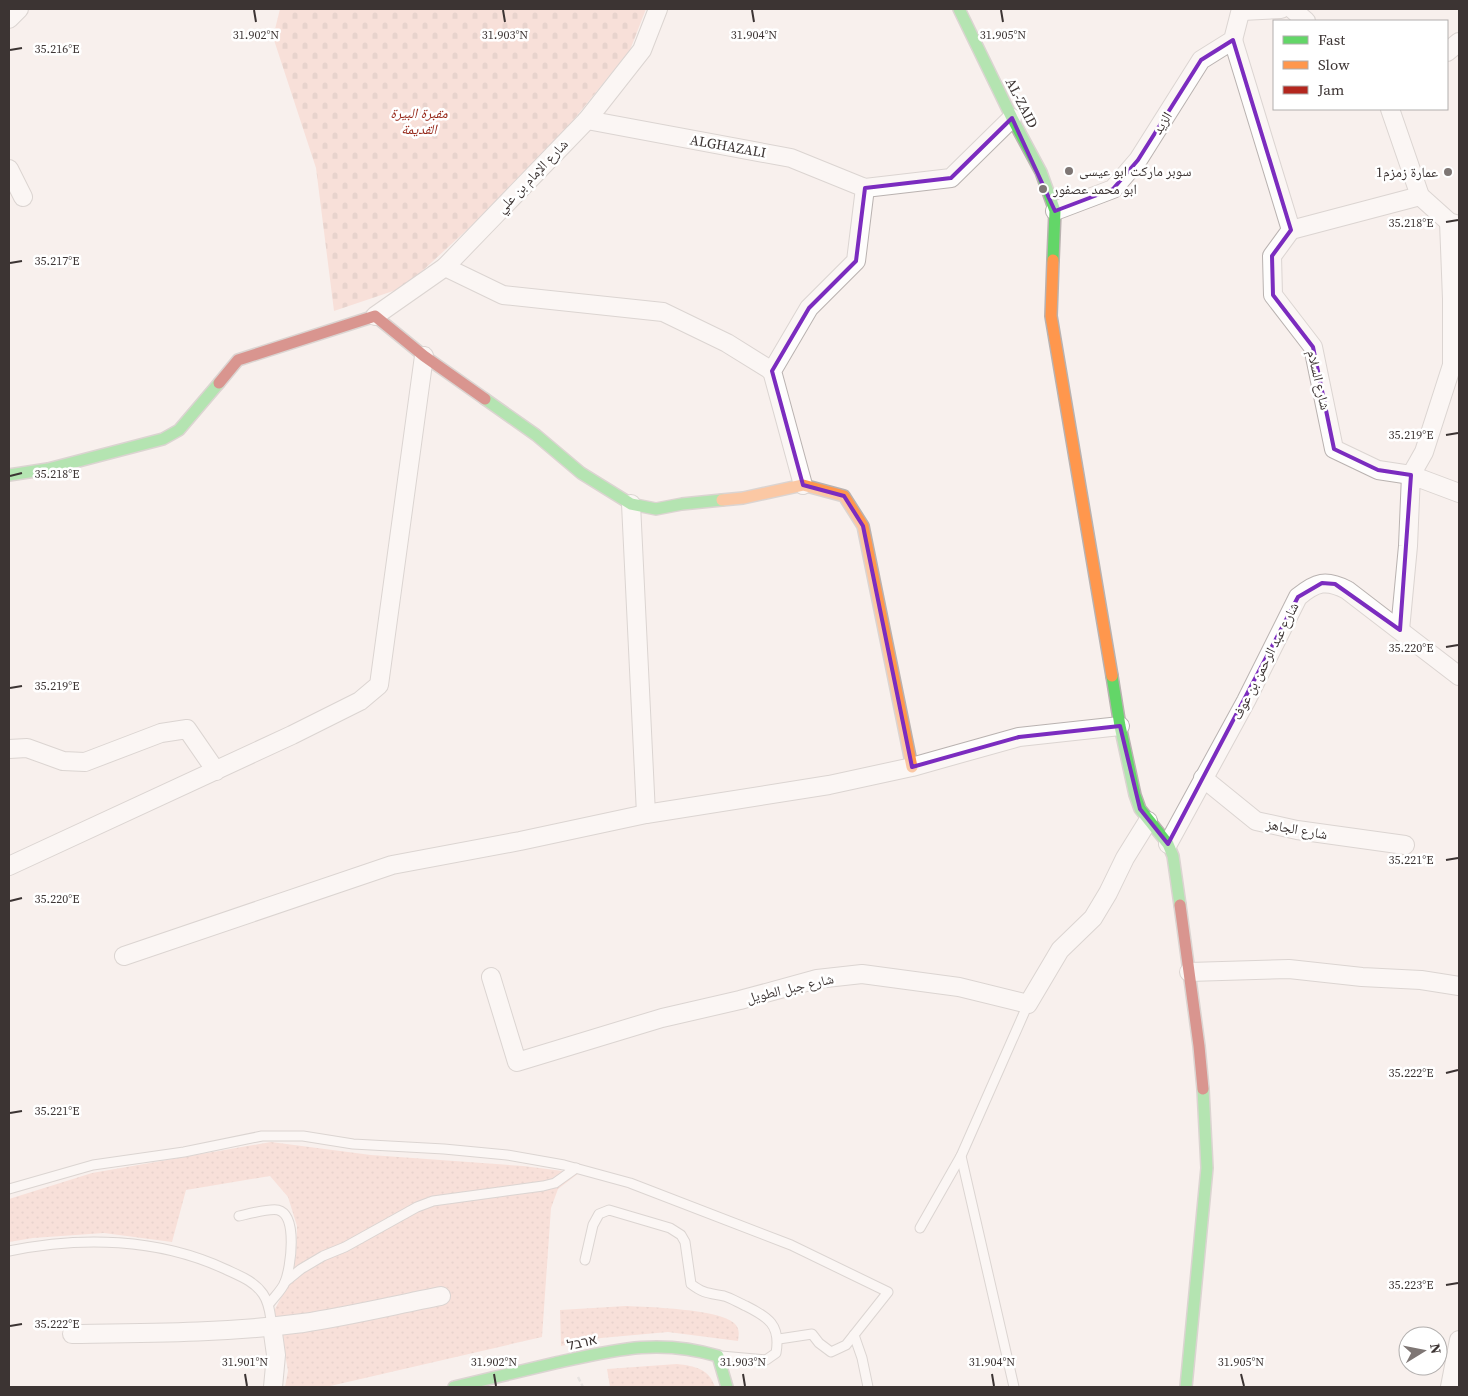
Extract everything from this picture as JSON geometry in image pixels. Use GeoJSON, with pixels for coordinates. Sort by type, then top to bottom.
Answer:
{"type":"FeatureCollection","features":[{"type":"Feature","properties":{"kind":"street"},"geometry":{"type":"LineString","coordinates":[[9,18],[19,9]]}},
{"type":"Feature","properties":{"kind":"street","name":"شارع الإمام بن علي"},"geometry":{"type":"LineString","coordinates":[[375,316],[444,267],[587,120],[642,50],[658,9]]}},
{"type":"Feature","properties":{"kind":"street","name":"AL-ZAID"},"geometry":{"type":"LineString","coordinates":[[959,9],[1040,172],[1055,211]]}},
{"type":"Feature","properties":{"kind":"street"},"geometry":{"type":"LineString","coordinates":[[1280,9],[1241,10],[1233,40],[1292,230],[1420,196]]}},
{"type":"Feature","properties":{"kind":"street"},"geometry":{"type":"LineString","coordinates":[[1292,9],[1305,20]]}},
{"type":"Feature","properties":{"kind":"street","name":"الزيد"},"geometry":{"type":"LineString","coordinates":[[1055,211],[1113,189],[1138,160],[1201,60],[1233,40]]}},
{"type":"Feature","properties":{"kind":"street"},"geometry":{"type":"LineString","coordinates":[[1448,51],[1459,42]]}},
{"type":"Feature","properties":{"kind":"street"},"geometry":{"type":"LineString","coordinates":[[1390,110],[1420,196],[1454,223],[1452,365],[1424,452],[1411,475],[1408,546],[1400,630]]}},
{"type":"Feature","properties":{"kind":"street"},"geometry":{"type":"LineString","coordinates":[[772,370],[809,308],[856,261],[865,188],[951,178],[1012,118]]}},
{"type":"Feature","properties":{"kind":"street","name":"ALGHAZALI"},"geometry":{"type":"LineString","coordinates":[[587,120],[791,158],[865,188]]}},
{"type":"Feature","properties":{"kind":"street"},"geometry":{"type":"LineString","coordinates":[[9,169],[23,197]]}},
{"type":"Feature","properties":{"kind":"street"},"geometry":{"type":"LineString","coordinates":[[1055,211],[1051,316],[1120,726],[1140,810],[1168,844],[1173,856],[1199,1046],[1204,1098],[1207,1168],[1186,1387]]}},
{"type":"Feature","properties":{"kind":"street","name":"شارع السلام"},"geometry":{"type":"LineString","coordinates":[[1292,230],[1272,256],[1273,295],[1313,347],[1334,449],[1378,470],[1411,475]]}},
{"type":"Feature","properties":{"kind":"street"},"geometry":{"type":"LineString","coordinates":[[444,267],[503,295],[663,312],[727,343],[772,370],[802,485]]}},
{"type":"Feature","properties":{"kind":"street"},"geometry":{"type":"LineString","coordinates":[[9,475],[48,469],[163,439],[179,430],[238,360],[375,316],[424,356],[536,435],[581,473],[631,504],[656,509],[682,504],[743,498],[802,485],[844,496],[863,526],[912,766]]}},
{"type":"Feature","properties":{"kind":"street"},"geometry":{"type":"LineString","coordinates":[[9,866],[292,736],[360,701],[379,685],[424,356]]}},
{"type":"Feature","properties":{"kind":"street"},"geometry":{"type":"LineString","coordinates":[[1411,475],[1459,493]]}},
{"type":"Feature","properties":{"kind":"street"},"geometry":{"type":"LineString","coordinates":[[631,504],[646,814]]}},
{"type":"Feature","properties":{"kind":"street","name":"شارع عبد الرحمن بن عوف"},"geometry":{"type":"LineString","coordinates":[[1168,844],[1246,701],[1298,597],[1309,588],[1322,583],[1335,584],[1347,590],[1459,676]]}},
{"type":"Feature","properties":{"kind":"street"},"geometry":{"type":"LineString","coordinates":[[124,956],[392,865],[520,841],[646,814],[829,785],[912,766],[1019,736],[1120,726]]}},
{"type":"Feature","properties":{"kind":"street"},"geometry":{"type":"LineString","coordinates":[[9,749],[27,748],[63,761],[85,762],[161,733],[187,729],[216,771]]}},
{"type":"Feature","properties":{"kind":"street","name":"شارع الجاهز"},"geometry":{"type":"LineString","coordinates":[[1203,778],[1256,821],[1297,830],[1405,845]]}},
{"type":"Feature","properties":{"kind":"street"},"geometry":{"type":"LineString","coordinates":[[1028,1004],[1060,950],[1093,918],[1125,858],[1148,821]]}},
{"type":"Feature","properties":{"kind":"street"},"geometry":{"type":"LineString","coordinates":[[1189,972],[1289,969],[1362,977],[1420,980],[1459,986]]}},
{"type":"Feature","properties":{"kind":"street","name":"شارع جبل الطويل"},"geometry":{"type":"LineString","coordinates":[[491,977],[517,1062],[662,1018],[740,1000],[816,979],[862,974],[959,986],[1028,1004]]}},
{"type":"Feature","properties":{"kind":"street"},"geometry":{"type":"LineString","coordinates":[[72,1334],[196,1332],[305,1323],[441,1296]]}},
{"type":"Feature","properties":{"kind":"street"},"geometry":{"type":"LineString","coordinates":[[272,1326],[276,1355],[273,1387]]}},
{"type":"Feature","properties":{"kind":"street"},"geometry":{"type":"LineString","coordinates":[[1450,1387],[1459,1340]]}},
{"type":"Feature","properties":{"kind":"street","name":"ארבל"},"geometry":{"type":"LineString","coordinates":[[454,1387],[609,1351],[635,1347],[666,1344],[682,1346],[718,1356]]}},
{"type":"Feature","properties":{"kind":"street"},"geometry":{"type":"LineString","coordinates":[[718,1356],[727,1387]]}},
{"type":"Feature","properties":{"kind":"lane"},"geometry":{"type":"LineString","coordinates":[[920,1228],[961,1156],[1028,1004]]}},
{"type":"Feature","properties":{"kind":"lane"},"geometry":{"type":"LineString","coordinates":[[9,1189],[93,1166],[184,1152],[262,1136],[303,1136],[353,1144],[489,1153],[576,1168],[630,1183],[791,1245],[888,1292],[846,1345],[831,1352],[819,1343],[812,1334],[779,1339]]}},
{"type":"Feature","properties":{"kind":"lane"},"geometry":{"type":"LineString","coordinates":[[961,1156],[1014,1387]]}},
{"type":"Feature","properties":{"kind":"lane"},"geometry":{"type":"LineString","coordinates":[[269,1304],[285,1282],[301,1269],[417,1207],[433,1201],[556,1183],[576,1168]]}},
{"type":"Feature","properties":{"kind":"lane"},"geometry":{"type":"LineString","coordinates":[[239,1216],[277,1209],[285,1213],[290,1223],[291,1246],[285,1282]]}},
{"type":"Feature","properties":{"kind":"lane"},"geometry":{"type":"LineString","coordinates":[[585,1260],[593,1225],[599,1214],[609,1210],[670,1228],[680,1235],[685,1242],[692,1284],[701,1292],[726,1296],[764,1315],[774,1326],[779,1339],[776,1352],[766,1360],[718,1356]]}},
{"type":"Feature","properties":{"kind":"lane"},"geometry":{"type":"LineString","coordinates":[[9,1251],[77,1242],[125,1243],[168,1250],[215,1264],[250,1280],[262,1292],[269,1304],[272,1326]]}},
{"type":"Feature","properties":{"kind":"lane"},"geometry":{"type":"LineString","coordinates":[[854,1334],[862,1358],[868,1387]]}},
{"type":"Feature","properties":{"kind":"highlighted area"},"geometry":{"type":"Polygon","coordinates":[[[1233,40],[1291,230],[1272,256],[1273,295],[1313,347],[1334,449],[1378,470],[1411,475],[1400,630],[1335,584],[1322,583],[1298,597],[1168,844],[1140,809],[1120,726],[1019,737],[912,767],[863,526],[844,496],[803,485],[772,371],[809,308],[856,261],[865,188],[951,178],[1012,118],[1055,211],[1113,189],[1138,160],[1201,60],[1233,40]]]}},
{"type":"Feature","properties":{"kind":"green space","name":"مقبرة البيرة القديمة"},"geometry":{"type":"Polygon","coordinates":[[[280,9],[646,9],[630,50],[538,164],[405,287],[334,311],[316,168],[273,37],[280,9]]]}},
{"type":"Feature","properties":{"kind":"green space"},"geometry":{"type":"Polygon","coordinates":[[[271,1142],[371,1155],[523,1166],[579,1173],[558,1189],[551,1208],[542,1337],[326,1387],[285,1387],[288,1371],[274,1311],[287,1286],[296,1257],[297,1226],[288,1197],[270,1176],[186,1190],[172,1242],[104,1233],[33,1238],[9,1242],[9,1199],[92,1173],[271,1142]]]}},
{"type":"Feature","properties":{"kind":"green space"},"geometry":{"type":"Polygon","coordinates":[[[626,1306],[683,1310],[726,1318],[737,1327],[738,1341],[668,1332],[601,1338],[561,1346],[560,1310],[626,1306]]]}},
{"type":"Feature","properties":{"kind":"green space"},"geometry":{"type":"Polygon","coordinates":[[[677,1364],[690,1366],[705,1372],[715,1387],[610,1387],[607,1369],[677,1364]]]}},
{"type":"Feature","properties":{"kind":"traffic: fast"},"geometry":{"type":"LineString","coordinates":[[959,9],[1012,118],[1041,172],[1055,211],[1053,260]]}},
{"type":"Feature","properties":{"kind":"traffic: fast"},"geometry":{"type":"LineString","coordinates":[[9,475],[48,469],[163,439],[179,430],[219,383]]}},
{"type":"Feature","properties":{"kind":"traffic: fast"},"geometry":{"type":"LineString","coordinates":[[485,399],[536,435],[581,473],[631,504],[656,509],[722,500]]}},
{"type":"Feature","properties":{"kind":"traffic: fast"},"geometry":{"type":"LineString","coordinates":[[1112,676],[1120,726],[1135,795],[1140,809],[1168,844],[1173,856],[1180,905]]}},
{"type":"Feature","properties":{"kind":"traffic: fast"},"geometry":{"type":"LineString","coordinates":[[1186,1387],[1207,1168],[1203,1089]]}},
{"type":"Feature","properties":{"kind":"traffic: fast"},"geometry":{"type":"LineString","coordinates":[[454,1387],[617,1350],[656,1347],[676,1348],[718,1356],[727,1387]]}},
{"type":"Feature","properties":{"kind":"traffic: slow"},"geometry":{"type":"LineString","coordinates":[[1053,260],[1051,316],[1112,676]]}},
{"type":"Feature","properties":{"kind":"traffic: slow"},"geometry":{"type":"LineString","coordinates":[[722,500],[743,498],[803,485],[844,496],[863,526],[912,767]]}},
{"type":"Feature","properties":{"kind":"traffic: jam"},"geometry":{"type":"LineString","coordinates":[[219,383],[238,360],[375,316],[424,356],[485,399]]}},
{"type":"Feature","properties":{"kind":"traffic: jam"},"geometry":{"type":"LineString","coordinates":[[1180,905],[1203,1089]]}},
{"type":"Feature","properties":{"kind":"place","name":"سوبر ماركت ابو عيسی"},"geometry":{"type":"Point","coordinates":[1069,171]}},
{"type":"Feature","properties":{"kind":"place","name":"عمارة زمزم1"},"geometry":{"type":"Point","coordinates":[1448,172]}},
{"type":"Feature","properties":{"kind":"place","name":"ابو محمد عصفور"},"geometry":{"type":"Point","coordinates":[1043,189]}}]}
